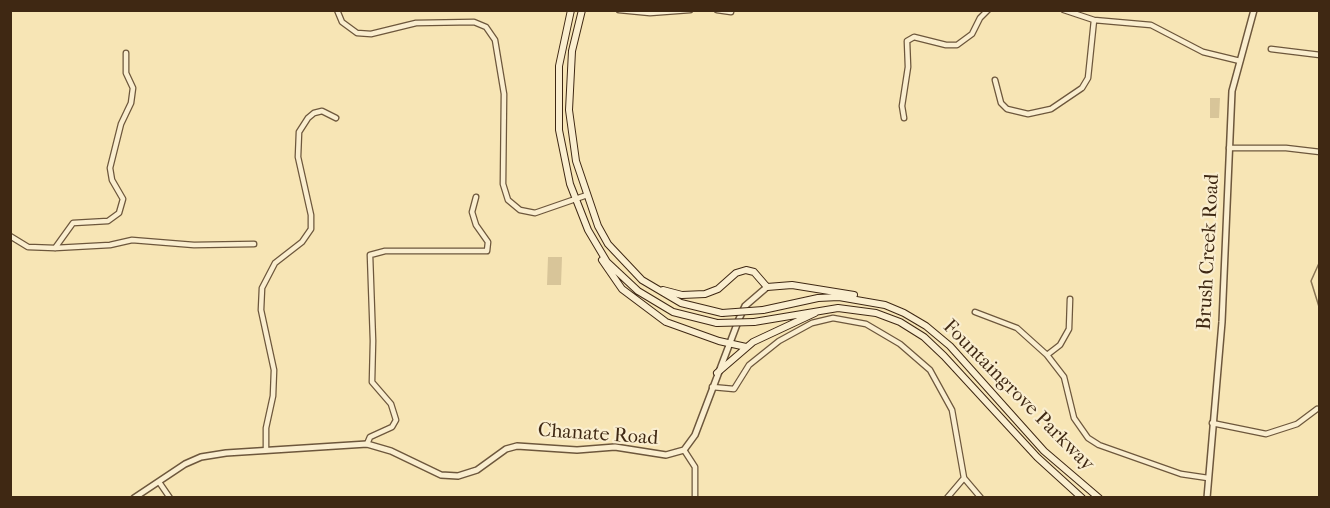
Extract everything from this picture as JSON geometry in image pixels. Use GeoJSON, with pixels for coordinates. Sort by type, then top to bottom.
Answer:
{"type":"FeatureCollection","features":[{"type":"Feature","properties":{"kind":"main road","name":"Fountaingrove Parkway"},"geometry":{"type":"LineString","coordinates":[[572,10],[559,66],[557,110],[561,146],[575,200],[597,248],[621,276],[655,303],[673,312],[717,323],[754,322],[838,308],[876,313],[900,322],[924,337],[945,356],[1037,457],[1082,498]]}},
{"type":"Feature","properties":{"kind":"main road","name":"Fountaingrove Parkway"},"geometry":{"type":"LineString","coordinates":[[582,10],[572,51],[569,110],[576,161],[587,195],[608,244],[642,280],[681,303],[722,313],[763,310],[818,298],[849,298],[874,302],[904,313],[926,326],[950,346],[1044,451],[1099,498]]}},
{"type":"Feature","properties":{"kind":"main road"},"geometry":{"type":"LineString","coordinates":[[597,248],[615,280],[646,309],[666,322],[719,341],[746,347]]}},
{"type":"Feature","properties":{"kind":"main road"},"geometry":{"type":"LineString","coordinates":[[642,280],[665,291],[693,296],[718,289],[736,273],[746,270],[754,272],[767,287],[802,286],[857,295],[874,302]]}},
{"type":"Feature","properties":{"kind":"main road"},"geometry":{"type":"LineString","coordinates":[[717,373],[746,347],[816,312],[838,308]]}},
{"type":"Feature","properties":{"kind":"street"},"geometry":{"type":"LineString","coordinates":[[337,10],[342,22],[357,33],[371,34],[416,23],[474,22],[486,27],[495,40],[504,94],[503,184],[508,200],[520,210],[535,213],[587,195]]}},
{"type":"Feature","properties":{"kind":"street"},"geometry":{"type":"LineString","coordinates":[[619,10],[650,14],[690,10]]}},
{"type":"Feature","properties":{"kind":"street"},"geometry":{"type":"LineString","coordinates":[[717,10],[731,12]]}},
{"type":"Feature","properties":{"kind":"street"},"geometry":{"type":"LineString","coordinates":[[904,118],[902,106],[909,67],[907,41],[914,37],[946,45],[957,45],[972,34],[980,18],[988,10]]}},
{"type":"Feature","properties":{"kind":"street"},"geometry":{"type":"LineString","coordinates":[[1064,10],[1094,20],[1151,25],[1203,52],[1240,61]]}},
{"type":"Feature","properties":{"kind":"street","name":"Brush Creek Road"},"geometry":{"type":"LineString","coordinates":[[1207,498],[1222,322],[1232,91],[1254,10]]}},
{"type":"Feature","properties":{"kind":"street"},"geometry":{"type":"LineString","coordinates":[[995,80],[1000,103],[1007,109],[1028,114],[1051,109],[1082,88],[1088,78],[1094,20]]}},
{"type":"Feature","properties":{"kind":"street"},"geometry":{"type":"LineString","coordinates":[[1271,49],[1320,55]]}},
{"type":"Feature","properties":{"kind":"street"},"geometry":{"type":"LineString","coordinates":[[55,248],[73,223],[108,221],[119,213],[123,199],[112,180],[110,168],[121,124],[131,103],[133,88],[126,73],[126,53]]}},
{"type":"Feature","properties":{"kind":"street"},"geometry":{"type":"LineString","coordinates":[[266,450],[266,428],[273,396],[274,370],[261,310],[262,288],[275,263],[302,242],[311,229],[311,215],[298,157],[299,132],[314,113],[322,111],[336,118]]}},
{"type":"Feature","properties":{"kind":"street"},"geometry":{"type":"LineString","coordinates":[[1229,147],[1286,148],[1320,152]]}},
{"type":"Feature","properties":{"kind":"street"},"geometry":{"type":"LineString","coordinates":[[367,444],[370,437],[392,427],[396,420],[391,404],[372,382],[370,255],[385,251],[487,251],[488,242],[476,225],[472,212],[476,196]]}},
{"type":"Feature","properties":{"kind":"street"},"geometry":{"type":"LineString","coordinates":[[10,236],[28,247],[55,248],[110,245],[132,240],[194,245],[254,244]]}},
{"type":"Feature","properties":{"kind":"street","name":"Chanate Road"},"geometry":{"type":"LineString","coordinates":[[134,498],[178,468],[201,457],[266,450],[367,444],[391,451],[429,471],[449,476],[468,474],[506,449],[517,446],[565,450],[615,447],[660,455],[684,450],[695,435],[717,373],[745,306],[767,287]]}},
{"type":"Feature","properties":{"kind":"street"},"geometry":{"type":"LineString","coordinates":[[1047,354],[1060,345],[1069,329],[1070,299]]}},
{"type":"Feature","properties":{"kind":"street"},"geometry":{"type":"LineString","coordinates":[[975,312],[1017,328],[1047,354],[1064,377],[1074,418],[1088,438],[1099,445],[1181,474],[1208,478]]}},
{"type":"Feature","properties":{"kind":"street"},"geometry":{"type":"LineString","coordinates":[[712,387],[734,389],[749,365],[779,341],[812,323],[833,318],[866,324],[900,344],[930,370],[952,410],[964,478],[981,498]]}},
{"type":"Feature","properties":{"kind":"street"},"geometry":{"type":"LineString","coordinates":[[1212,423],[1266,434],[1298,424],[1317,409]]}},
{"type":"Feature","properties":{"kind":"street"},"geometry":{"type":"LineString","coordinates":[[684,450],[695,467],[696,498]]}},
{"type":"Feature","properties":{"kind":"street"},"geometry":{"type":"LineString","coordinates":[[947,498],[964,478]]}},
{"type":"Feature","properties":{"kind":"street"},"geometry":{"type":"LineString","coordinates":[[159,482],[170,498]]}},
{"type":"Feature","properties":{"kind":"shaded area"},"geometry":{"type":"Polygon","coordinates":[[[1210,98],[1220,98],[1219,118],[1210,118],[1210,98]]]}},
{"type":"Feature","properties":{"kind":"shaded area"},"geometry":{"type":"Polygon","coordinates":[[[548,257],[562,257],[561,285],[547,285],[548,257]]]}},
{"type":"Feature","properties":{"kind":"waterway"},"geometry":{"type":"LineString","coordinates":[[1320,261],[1311,281],[1320,310]]}}]}
